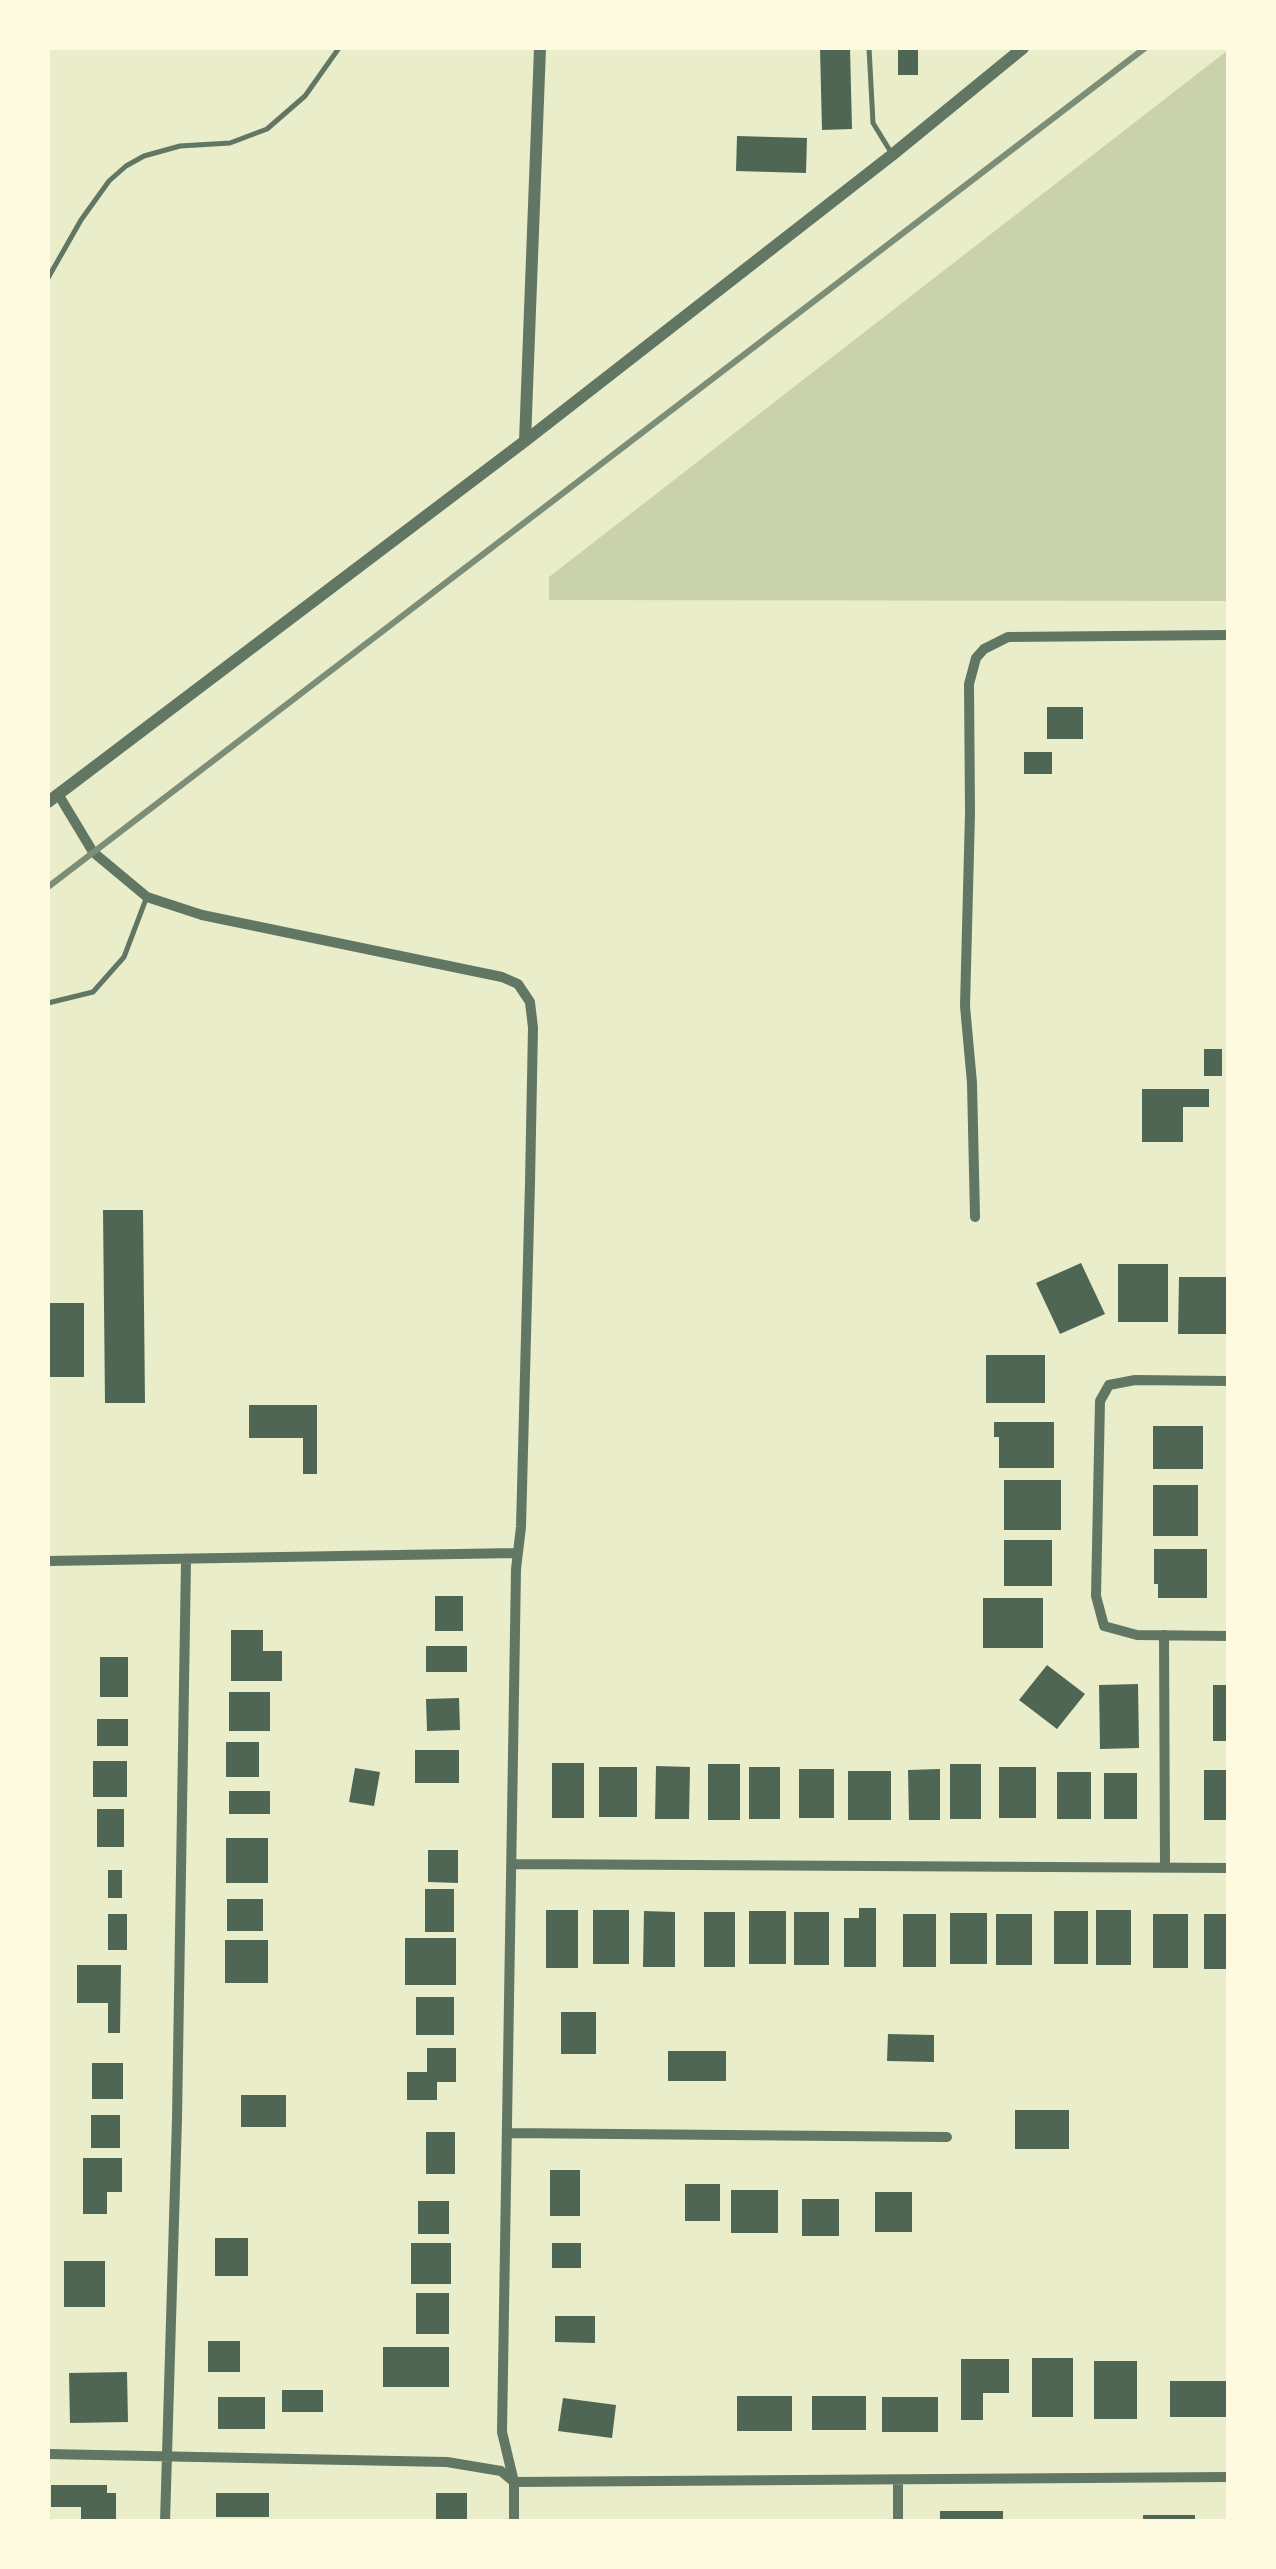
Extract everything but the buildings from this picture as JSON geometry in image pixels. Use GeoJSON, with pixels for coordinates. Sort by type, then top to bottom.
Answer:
{"type":"FeatureCollection","features":[{"type":"Feature","properties":{"kind":"street"},"geometry":{"type":"LineString","coordinates":[[525,441],[540,48]]}},
{"type":"Feature","properties":{"kind":"street"},"geometry":{"type":"LineString","coordinates":[[514,2522],[514,2482],[502,2432],[516,1553],[521,1527],[530,1183],[530,1002],[518,984],[502,977],[202,915],[146,896],[93,852],[52,798],[525,441],[1024,48]]}},
{"type":"Feature","properties":{"kind":"street"},"geometry":{"type":"LineString","coordinates":[[975,1217],[966,1006],[968,684],[976,658],[984,649],[1008,638],[1228,635]]}},
{"type":"Feature","properties":{"kind":"street"},"geometry":{"type":"LineString","coordinates":[[1228,1381],[1135,1380],[1109,1385],[1100,1401],[1096,1596],[1104,1626],[1137,1635],[1228,1636]]}},
{"type":"Feature","properties":{"kind":"street"},"geometry":{"type":"LineString","coordinates":[[48,1561],[516,1553]]}},
{"type":"Feature","properties":{"kind":"street"},"geometry":{"type":"LineString","coordinates":[[165,2522],[177,2119],[186,1561]]}},
{"type":"Feature","properties":{"kind":"street"},"geometry":{"type":"LineString","coordinates":[[1164,1636],[1165,1868]]}},
{"type":"Feature","properties":{"kind":"street"},"geometry":{"type":"LineString","coordinates":[[514,1864],[1228,1868]]}},
{"type":"Feature","properties":{"kind":"street"},"geometry":{"type":"LineString","coordinates":[[508,2133],[947,2137]]}},
{"type":"Feature","properties":{"kind":"street"},"geometry":{"type":"LineString","coordinates":[[48,2454],[447,2462],[501,2471],[514,2482],[1228,2477]]}},
{"type":"Feature","properties":{"kind":"street"},"geometry":{"type":"LineString","coordinates":[[898,2480],[898,2522]]}},
{"type":"Feature","properties":{"kind":"lane"},"geometry":{"type":"LineString","coordinates":[[48,278],[81,220],[109,181],[126,166],[144,156],[180,146],[230,143],[267,129],[305,96],[339,48]]}},
{"type":"Feature","properties":{"kind":"lane"},"geometry":{"type":"LineString","coordinates":[[869,48],[873,122],[892,155]]}},
{"type":"Feature","properties":{"kind":"lane"},"geometry":{"type":"LineString","coordinates":[[48,1003],[93,992],[124,958],[146,896]]}},
{"type":"Feature","properties":{"kind":"green space"},"geometry":{"type":"Polygon","coordinates":[[[1228,50],[1228,601],[549,600],[549,577],[1228,50]]]}},
{"type":"Feature","properties":{"kind":"railway"},"geometry":{"type":"LineString","coordinates":[[48,887],[1145,48]]}}]}
